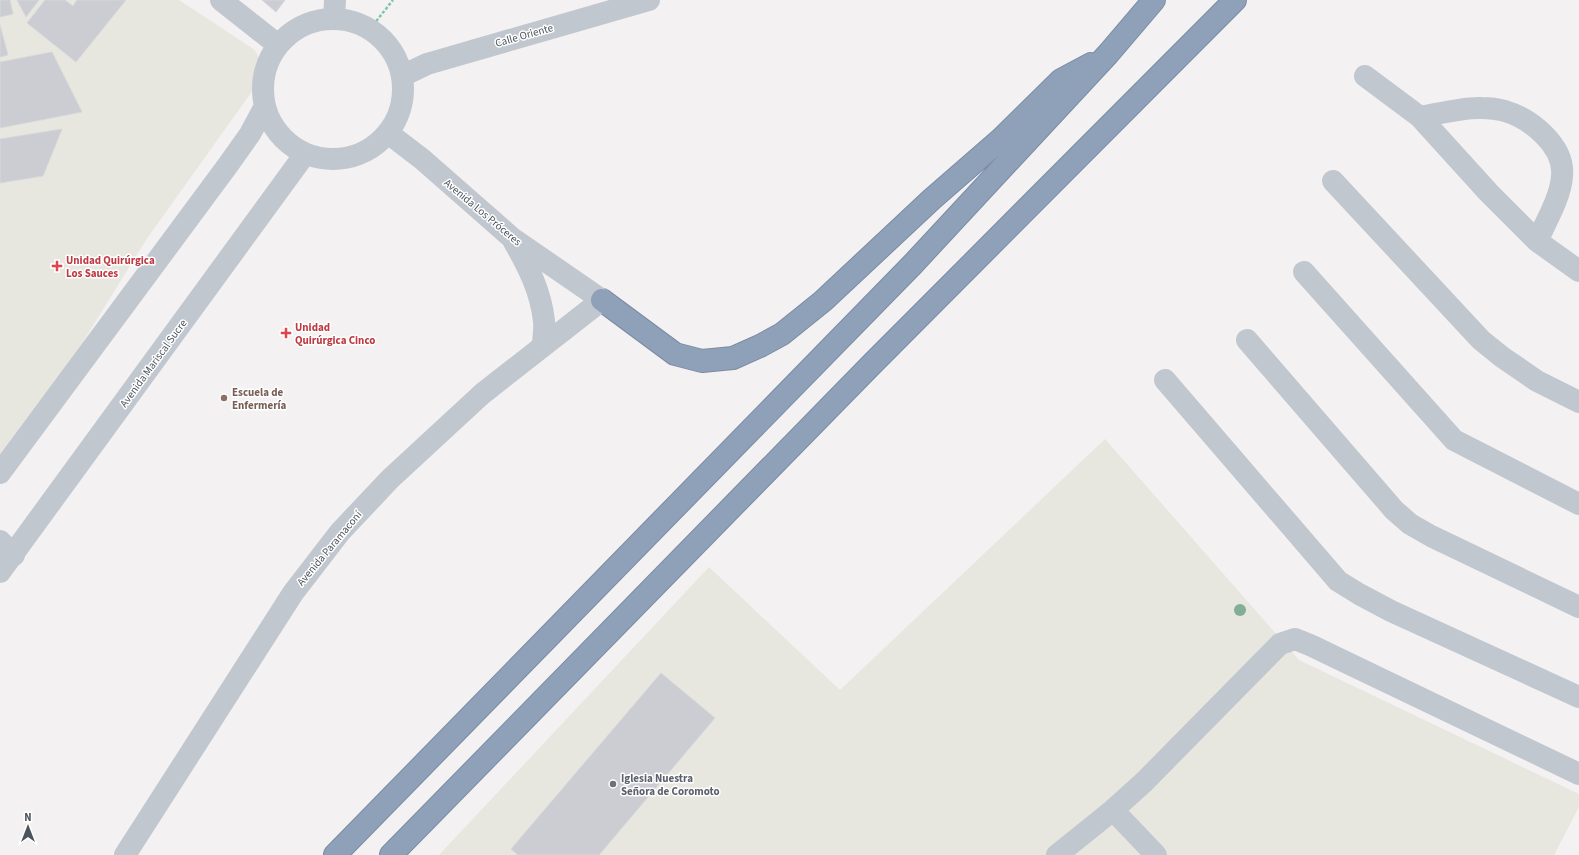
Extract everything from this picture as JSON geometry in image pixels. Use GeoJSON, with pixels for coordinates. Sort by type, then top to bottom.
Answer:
{"type":"FeatureCollection","features":[{"type":"Feature","properties":{"kind":"highway"},"geometry":{"type":"LineString","coordinates":[[335,855],[913,264],[1108,54],[1154,0]]}},
{"type":"Feature","properties":{"kind":"highway"},"geometry":{"type":"LineString","coordinates":[[391,855],[866,370],[1235,0]]}},
{"type":"Feature","properties":{"kind":"highway"},"geometry":{"type":"LineString","coordinates":[[602,300],[675,354],[702,361],[733,358],[760,346],[782,334],[823,301],[932,199],[1001,139],[1061,80],[1108,54]]}},
{"type":"Feature","properties":{"kind":"street"},"geometry":{"type":"LineString","coordinates":[[221,0],[278,45]]}},
{"type":"Feature","properties":{"kind":"street","name":"Calle Oriente"},"geometry":{"type":"LineString","coordinates":[[402,76],[427,64],[649,0]]}},
{"type":"Feature","properties":{"kind":"street"},"geometry":{"type":"LineString","coordinates":[[334,9],[352,22],[370,29],[385,41],[396,58],[402,76],[403,96],[398,116],[388,133],[375,146],[358,154],[341,159],[322,159],[305,154],[291,146],[280,136],[270,123],[264,108],[262,91],[263,75],[269,59],[278,45],[293,31],[313,22],[334,9]]}},
{"type":"Feature","properties":{"kind":"street"},"geometry":{"type":"LineString","coordinates":[[1365,76],[1420,117],[1489,193],[1537,242],[1579,271]]}},
{"type":"Feature","properties":{"kind":"street"},"geometry":{"type":"LineString","coordinates":[[1420,117],[1480,107],[1505,111],[1529,123],[1547,138],[1556,148],[1563,175],[1559,191],[1537,242]]}},
{"type":"Feature","properties":{"kind":"street"},"geometry":{"type":"LineString","coordinates":[[0,473],[228,165],[250,134],[264,108]]}},
{"type":"Feature","properties":{"kind":"street","name":"Avenida Los Próceres"},"geometry":{"type":"LineString","coordinates":[[388,133],[422,159],[512,238],[602,300]]}},
{"type":"Feature","properties":{"kind":"street","name":"Avenida Mariscal Sucre"},"geometry":{"type":"LineString","coordinates":[[0,572],[7,548],[305,154]]}},
{"type":"Feature","properties":{"kind":"street"},"geometry":{"type":"LineString","coordinates":[[1333,181],[1481,340],[1502,357],[1537,381],[1579,402]]}},
{"type":"Feature","properties":{"kind":"street"},"geometry":{"type":"LineString","coordinates":[[512,238],[537,289],[544,322],[543,346]]}},
{"type":"Feature","properties":{"kind":"street"},"geometry":{"type":"LineString","coordinates":[[1304,272],[1454,440],[1579,504]]}},
{"type":"Feature","properties":{"kind":"street","name":"Avenida Paramaconí"},"geometry":{"type":"LineString","coordinates":[[125,855],[293,592],[340,532],[390,479],[471,404],[602,300]]}},
{"type":"Feature","properties":{"kind":"street"},"geometry":{"type":"LineString","coordinates":[[1246,340],[1394,510],[1410,524],[1431,536],[1579,607]]}},
{"type":"Feature","properties":{"kind":"street"},"geometry":{"type":"LineString","coordinates":[[1165,380],[1338,581],[1391,611],[1579,697]]}},
{"type":"Feature","properties":{"kind":"street"},"geometry":{"type":"LineString","coordinates":[[1057,855],[1144,782],[1280,644],[1295,639],[1579,774]]}},
{"type":"Feature","properties":{"kind":"street"},"geometry":{"type":"LineString","coordinates":[[1112,810],[1156,855]]}},
{"type":"Feature","properties":{"kind":"path"},"geometry":{"type":"LineString","coordinates":[[370,29],[393,0]]}},
{"type":"Feature","properties":{"kind":"shaded area"},"geometry":{"type":"Polygon","coordinates":[[[0,0],[179,0],[255,50],[260,60],[260,74],[253,90],[146,240],[0,476],[0,0]]]}},
{"type":"Feature","properties":{"kind":"shaded area"},"geometry":{"type":"Polygon","coordinates":[[[1105,439],[1299,660],[1579,794],[1579,807],[1554,855],[439,855],[709,567],[840,690],[1105,439]]]}},
{"type":"Feature","properties":{"kind":"building"},"geometry":{"type":"Polygon","coordinates":[[[0,0],[10,0],[13,14],[0,17],[0,0]]]}},
{"type":"Feature","properties":{"kind":"building"},"geometry":{"type":"Polygon","coordinates":[[[17,0],[39,0],[26,17],[17,0]]]}},
{"type":"Feature","properties":{"kind":"building"},"geometry":{"type":"Polygon","coordinates":[[[45,0],[65,0],[73,6],[77,0],[126,0],[76,62],[27,23],[45,0]]]}},
{"type":"Feature","properties":{"kind":"building"},"geometry":{"type":"Polygon","coordinates":[[[262,0],[285,0],[276,12],[262,0]]]}},
{"type":"Feature","properties":{"kind":"building"},"geometry":{"type":"Polygon","coordinates":[[[0,25],[8,55],[0,57],[0,25]]]}},
{"type":"Feature","properties":{"kind":"building"},"geometry":{"type":"Polygon","coordinates":[[[52,52],[82,112],[0,128],[0,62],[52,52]]]}},
{"type":"Feature","properties":{"kind":"building"},"geometry":{"type":"Polygon","coordinates":[[[62,129],[43,176],[0,183],[0,139],[62,129]]]}},
{"type":"Feature","properties":{"kind":"building","name":"Iglesia Nuestra Señora de Coromoto"},"geometry":{"type":"Polygon","coordinates":[[[661,673],[715,718],[599,855],[518,855],[511,849],[661,673]]]}},
{"type":"Feature","properties":{"kind":"place","name":"Unidad Quirúrgica Los Sauces"},"geometry":{"type":"Point","coordinates":[57,266]}},
{"type":"Feature","properties":{"kind":"place","name":"Unidad Quirúrgica Cinco"},"geometry":{"type":"Point","coordinates":[286,333]}},
{"type":"Feature","properties":{"kind":"place","name":"Escuela de Enfermería"},"geometry":{"type":"Point","coordinates":[224,398]}},
{"type":"Feature","properties":{"kind":"place","name":"Iglesia Nuestra Señora de Coromoto"},"geometry":{"type":"Point","coordinates":[613,784]}}]}
